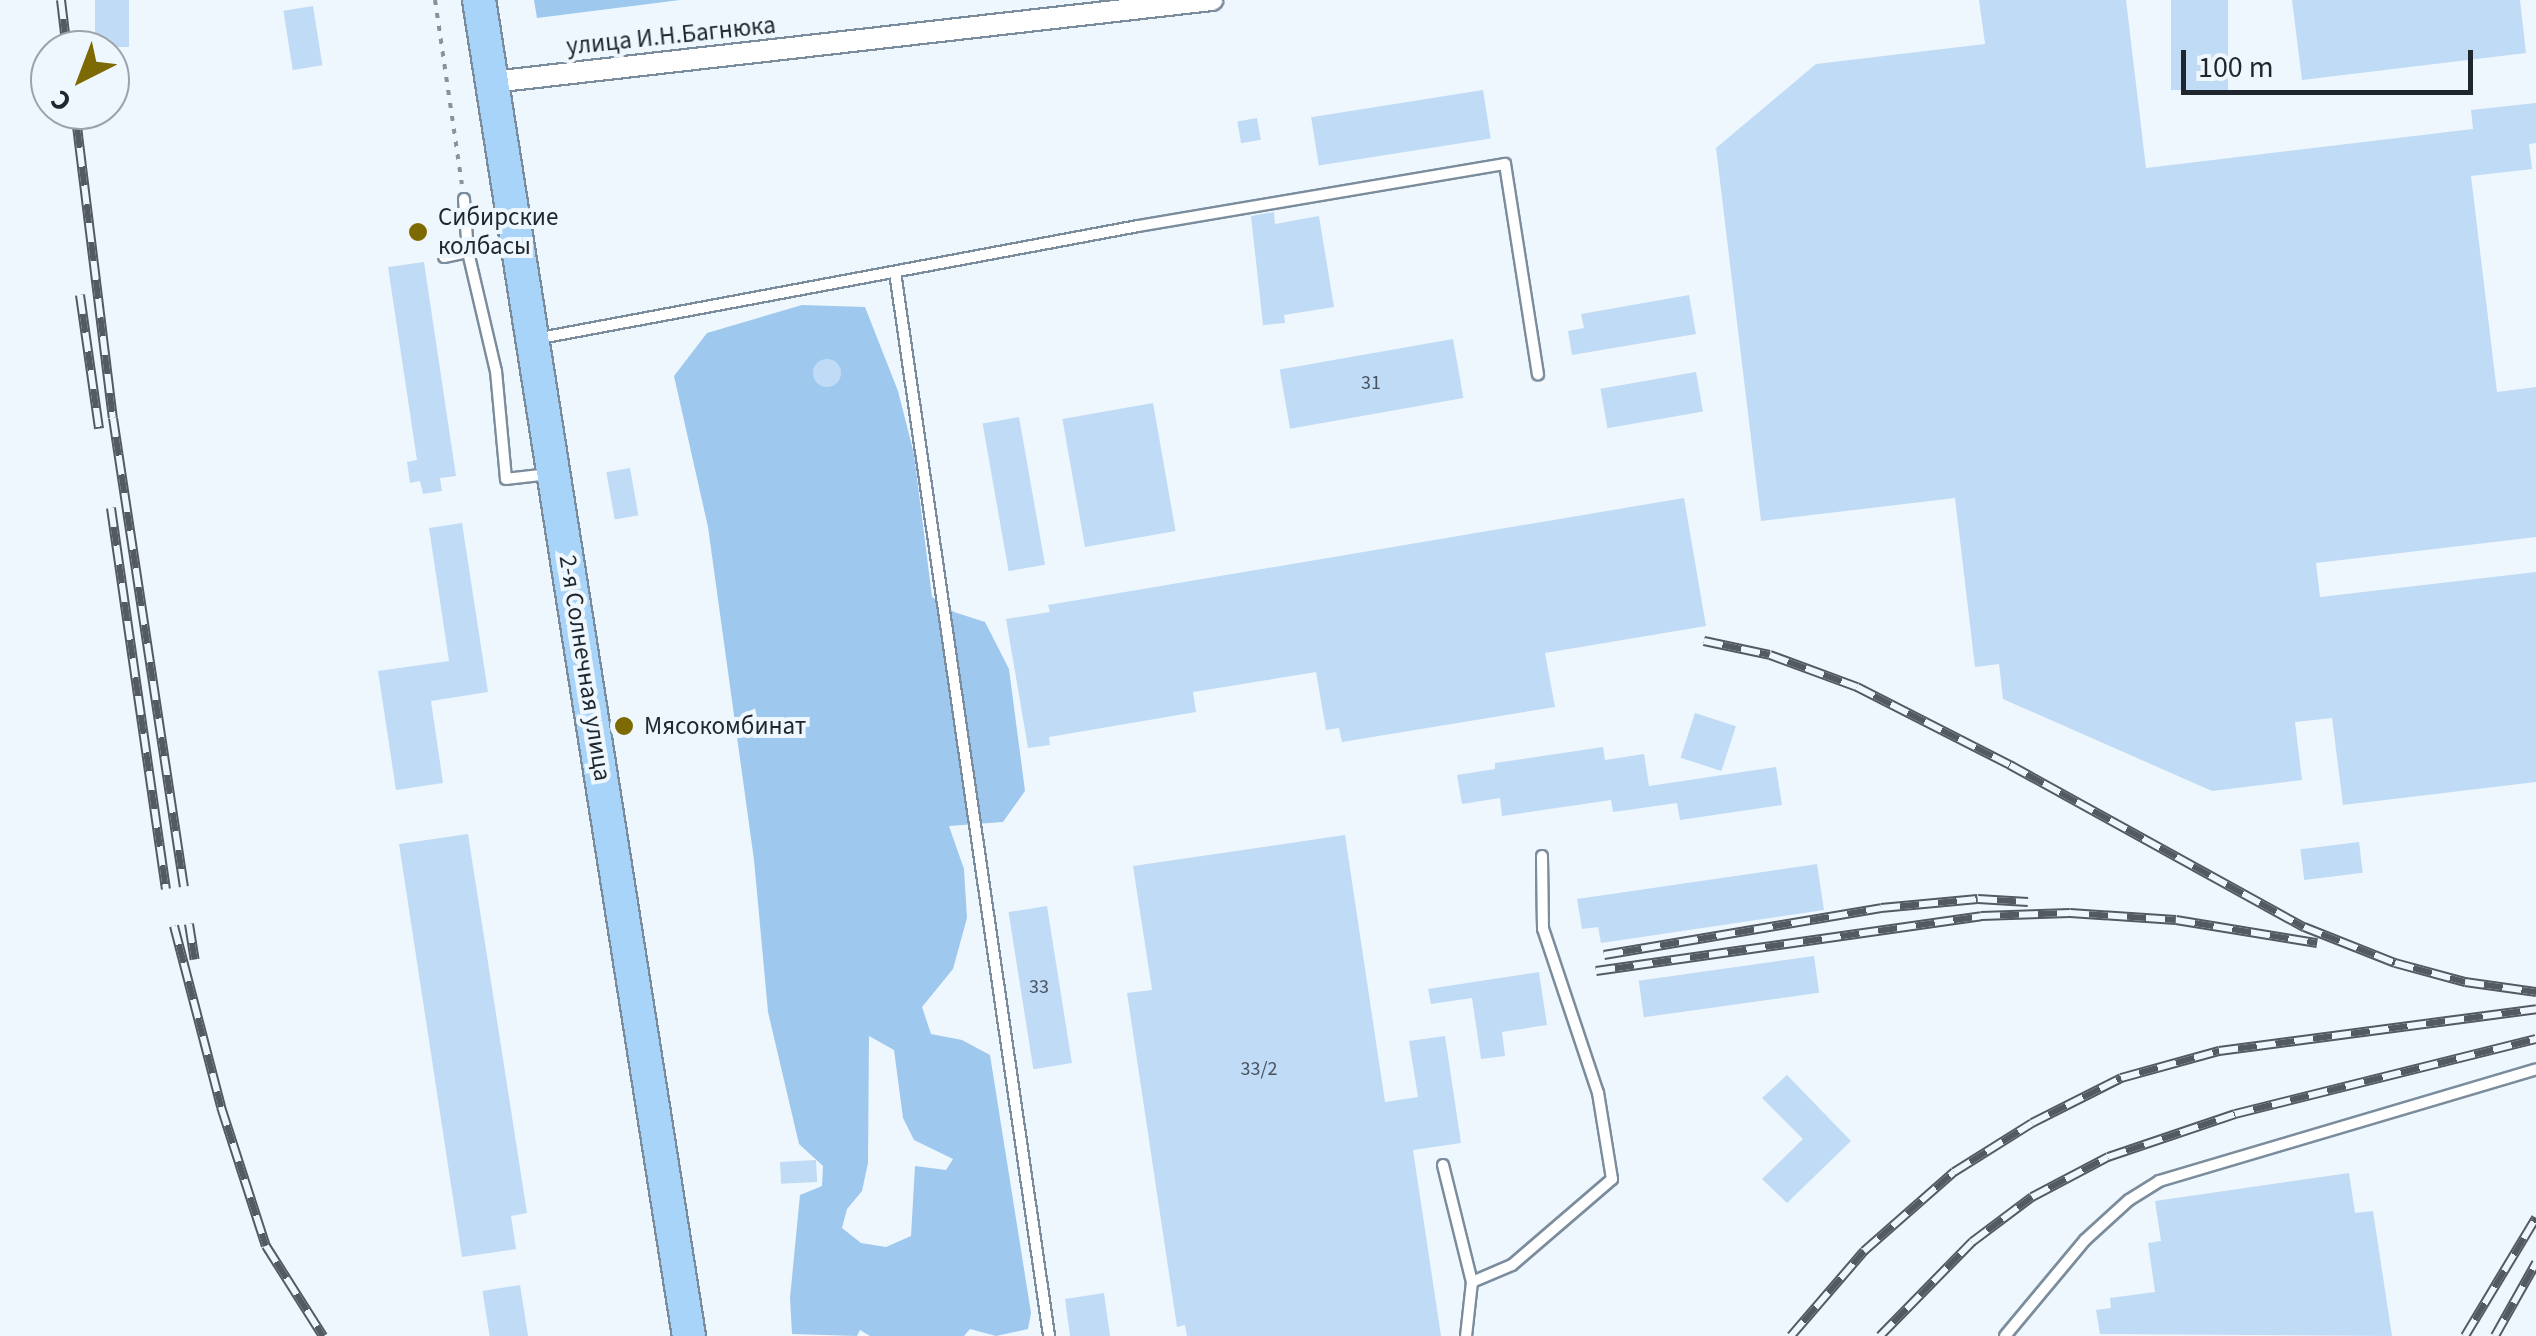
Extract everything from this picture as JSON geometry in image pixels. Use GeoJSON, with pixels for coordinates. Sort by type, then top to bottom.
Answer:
{"type":"FeatureCollection","features":[{"type":"Feature","properties":{"kind":"main road","name":"2-я Солнечная улица"},"geometry":{"type":"LineString","coordinates":[[479,0],[689,1336]]}},
{"type":"Feature","properties":{"kind":"street","name":"улица И.Н.Багнюка"},"geometry":{"type":"LineString","coordinates":[[492,82],[1212,0]]}},
{"type":"Feature","properties":{"kind":"lane"},"geometry":{"type":"LineString","coordinates":[[531,340],[1505,164],[1538,374]]}},
{"type":"Feature","properties":{"kind":"lane"},"geometry":{"type":"LineString","coordinates":[[464,199],[468,252],[496,371],[506,479],[555,474]]}},
{"type":"Feature","properties":{"kind":"lane"},"geometry":{"type":"LineString","coordinates":[[444,257],[468,252]]}},
{"type":"Feature","properties":{"kind":"lane"},"geometry":{"type":"LineString","coordinates":[[896,272],[1049,1336]]}},
{"type":"Feature","properties":{"kind":"lane"},"geometry":{"type":"LineString","coordinates":[[1472,1282],[1512,1265],[1612,1178],[1598,1093],[1543,929],[1542,856]]}},
{"type":"Feature","properties":{"kind":"lane"},"geometry":{"type":"LineString","coordinates":[[2006,1336],[2085,1240],[2129,1200],[2159,1181],[2536,1070]]}},
{"type":"Feature","properties":{"kind":"lane"},"geometry":{"type":"LineString","coordinates":[[1442,1165],[1472,1282],[1466,1336]]}},
{"type":"Feature","properties":{"kind":"path"},"geometry":{"type":"LineString","coordinates":[[435,0],[464,199]]}},
{"type":"Feature","properties":{"kind":"shaded area"},"geometry":{"type":"Polygon","coordinates":[[[534,0],[680,0],[537,18],[534,0]]]}},
{"type":"Feature","properties":{"kind":"shaded area"},"geometry":{"type":"Polygon","coordinates":[[[802,305],[865,307],[898,391],[914,454],[932,597],[954,612],[985,622],[1009,669],[1025,791],[1003,822],[949,826],[964,869],[967,918],[953,969],[922,1007],[931,1034],[962,1040],[990,1055],[1031,1313],[1028,1329],[996,1336],[970,1329],[964,1336],[870,1336],[860,1330],[857,1336],[792,1334],[790,1298],[800,1195],[822,1186],[823,1166],[799,1144],[768,1012],[754,860],[708,527],[674,376],[707,333],[802,305]],[[869,1036],[868,1163],[862,1191],[847,1209],[842,1228],[861,1243],[886,1247],[911,1236],[915,1166],[946,1170],[953,1159],[914,1140],[903,1118],[894,1050],[869,1036]]]}},
{"type":"Feature","properties":{"kind":"building"},"geometry":{"type":"Polygon","coordinates":[[[95,0],[129,0],[129,30],[95,30],[95,0]]]}},
{"type":"Feature","properties":{"kind":"building"},"geometry":{"type":"Polygon","coordinates":[[[1979,0],[2126,0],[2146,168],[2473,129],[2471,110],[2536,103],[2536,143],[2529,144],[2532,169],[2471,176],[2497,392],[2536,387],[2536,537],[2316,563],[2320,597],[2536,572],[2536,782],[2343,805],[2332,718],[2295,722],[2302,780],[2212,791],[2003,699],[1999,664],[1975,667],[1955,498],[1761,521],[1716,148],[1816,64],[1985,44],[1979,0]]]}},
{"type":"Feature","properties":{"kind":"building"},"geometry":{"type":"Polygon","coordinates":[[[2171,0],[2228,0],[2228,90],[2171,90],[2171,0]]]}},
{"type":"Feature","properties":{"kind":"building"},"geometry":{"type":"Polygon","coordinates":[[[2292,0],[2520,0],[2526,53],[2302,80],[2292,0]]]}},
{"type":"Feature","properties":{"kind":"building"},"geometry":{"type":"Polygon","coordinates":[[[313,6],[322,65],[293,70],[283,11],[313,6]]]}},
{"type":"Feature","properties":{"kind":"building"},"geometry":{"type":"Polygon","coordinates":[[[1483,90],[1491,138],[1319,166],[1311,117],[1483,90]]]}},
{"type":"Feature","properties":{"kind":"building"},"geometry":{"type":"Polygon","coordinates":[[[1257,118],[1261,140],[1241,143],[1237,121],[1257,118]]]}},
{"type":"Feature","properties":{"kind":"building"},"geometry":{"type":"Polygon","coordinates":[[[1274,212],[1275,224],[1319,216],[1334,307],[1284,315],[1285,323],[1263,325],[1251,216],[1274,212]]]}},
{"type":"Feature","properties":{"kind":"building"},"geometry":{"type":"Polygon","coordinates":[[[424,262],[456,476],[440,478],[442,491],[423,494],[420,481],[410,483],[407,462],[417,460],[388,267],[424,262]]]}},
{"type":"Feature","properties":{"kind":"building"},"geometry":{"type":"Polygon","coordinates":[[[1689,295],[1696,334],[1572,355],[1568,331],[1584,328],[1581,314],[1689,295]]]}},
{"type":"Feature","properties":{"kind":"building"},"geometry":{"type":"Polygon","coordinates":[[[1453,339],[1463,398],[1290,429],[1280,370],[1453,339]]]}},
{"type":"Feature","properties":{"kind":"building"},"geometry":{"type":"Polygon","coordinates":[[[827,359],[837,363],[841,373],[837,383],[827,387],[817,383],[813,373],[817,363],[827,359]]]}},
{"type":"Feature","properties":{"kind":"building"},"geometry":{"type":"Polygon","coordinates":[[[1696,372],[1703,411],[1607,428],[1600,389],[1696,372]]]}},
{"type":"Feature","properties":{"kind":"building"},"geometry":{"type":"Polygon","coordinates":[[[1153,403],[1176,531],[1085,547],[1062,419],[1153,403]]]}},
{"type":"Feature","properties":{"kind":"building"},"geometry":{"type":"Polygon","coordinates":[[[1019,417],[1045,565],[1009,571],[983,423],[1019,417]]]}},
{"type":"Feature","properties":{"kind":"building"},"geometry":{"type":"Polygon","coordinates":[[[630,468],[638,515],[615,519],[606,472],[630,468]]]}},
{"type":"Feature","properties":{"kind":"building"},"geometry":{"type":"Polygon","coordinates":[[[1684,498],[1706,626],[1545,653],[1555,707],[1342,742],[1339,728],[1326,730],[1316,672],[1193,692],[1196,712],[1049,737],[1050,745],[1028,748],[1006,619],[1050,612],[1048,605],[1684,498]]]}},
{"type":"Feature","properties":{"kind":"building"},"geometry":{"type":"Polygon","coordinates":[[[462,523],[488,692],[431,701],[443,783],[396,790],[378,671],[449,661],[429,528],[462,523]]]}},
{"type":"Feature","properties":{"kind":"building"},"geometry":{"type":"Polygon","coordinates":[[[1695,713],[1736,726],[1721,771],[1680,758],[1695,713]]]}},
{"type":"Feature","properties":{"kind":"building"},"geometry":{"type":"Polygon","coordinates":[[[1603,747],[1605,760],[1644,754],[1649,786],[1776,767],[1782,805],[1680,820],[1677,803],[1613,812],[1611,800],[1502,816],[1500,798],[1462,804],[1457,775],[1495,769],[1495,763],[1603,747]]]}},
{"type":"Feature","properties":{"kind":"building"},"geometry":{"type":"Polygon","coordinates":[[[468,834],[527,1213],[511,1216],[516,1249],[462,1257],[399,844],[468,834]]]}},
{"type":"Feature","properties":{"kind":"building"},"geometry":{"type":"Polygon","coordinates":[[[1345,835],[1385,1102],[1418,1097],[1409,1041],[1445,1036],[1461,1143],[1413,1150],[1441,1336],[1187,1336],[1185,1325],[1177,1327],[1127,993],[1152,990],[1133,866],[1345,835]]]}},
{"type":"Feature","properties":{"kind":"building"},"geometry":{"type":"Polygon","coordinates":[[[2359,842],[2363,873],[2304,880],[2300,849],[2359,842]]]}},
{"type":"Feature","properties":{"kind":"building"},"geometry":{"type":"Polygon","coordinates":[[[1817,864],[1824,910],[1601,943],[1598,927],[1582,929],[1577,899],[1817,864]]]}},
{"type":"Feature","properties":{"kind":"building"},"geometry":{"type":"Polygon","coordinates":[[[1047,906],[1072,1063],[1033,1069],[1008,912],[1047,906]]]}},
{"type":"Feature","properties":{"kind":"building"},"geometry":{"type":"Polygon","coordinates":[[[1814,956],[1819,993],[1644,1017],[1639,981],[1814,956]]]}},
{"type":"Feature","properties":{"kind":"building"},"geometry":{"type":"Polygon","coordinates":[[[1539,972],[1547,1025],[1502,1032],[1505,1056],[1481,1059],[1472,998],[1431,1004],[1428,989],[1539,972]]]}},
{"type":"Feature","properties":{"kind":"building"},"geometry":{"type":"Polygon","coordinates":[[[1787,1075],[1851,1141],[1787,1203],[1762,1179],[1803,1139],[1762,1098],[1787,1075]]]}},
{"type":"Feature","properties":{"kind":"building"},"geometry":{"type":"Polygon","coordinates":[[[816,1160],[817,1182],[781,1184],[780,1162],[816,1160]]]}},
{"type":"Feature","properties":{"kind":"building"},"geometry":{"type":"Polygon","coordinates":[[[2349,1173],[2355,1213],[2373,1211],[2392,1336],[2100,1334],[2096,1310],[2111,1308],[2110,1298],[2155,1292],[2148,1243],[2161,1241],[2155,1201],[2349,1173]]]}},
{"type":"Feature","properties":{"kind":"building"},"geometry":{"type":"Polygon","coordinates":[[[520,1285],[528,1336],[490,1336],[482,1291],[520,1285]]]}},
{"type":"Feature","properties":{"kind":"building"},"geometry":{"type":"Polygon","coordinates":[[[1104,1293],[1110,1336],[1070,1336],[1065,1299],[1104,1293]]]}},
{"type":"Feature","properties":{"kind":"railway"},"geometry":{"type":"LineString","coordinates":[[61,0],[65,30]]}},
{"type":"Feature","properties":{"kind":"railway"},"geometry":{"type":"LineString","coordinates":[[77,130],[113,418],[184,887]]}},
{"type":"Feature","properties":{"kind":"railway"},"geometry":{"type":"LineString","coordinates":[[80,295],[99,429]]}},
{"type":"Feature","properties":{"kind":"railway"},"geometry":{"type":"LineString","coordinates":[[111,508],[166,889]]}},
{"type":"Feature","properties":{"kind":"railway"},"geometry":{"type":"LineString","coordinates":[[1704,641],[1770,655],[1857,687],[2010,765],[2304,927],[2395,963],[2465,982],[2536,992]]}},
{"type":"Feature","properties":{"kind":"railway"},"geometry":{"type":"LineString","coordinates":[[1604,955],[1881,908],[1978,899],[2028,902]]}},
{"type":"Feature","properties":{"kind":"railway"},"geometry":{"type":"LineString","coordinates":[[1596,971],[1981,916],[2070,913],[2176,920],[2317,943]]}},
{"type":"Feature","properties":{"kind":"railway"},"geometry":{"type":"LineString","coordinates":[[189,924],[195,960]]}},
{"type":"Feature","properties":{"kind":"railway"},"geometry":{"type":"LineString","coordinates":[[174,926],[221,1107],[266,1246],[323,1336]]}},
{"type":"Feature","properties":{"kind":"railway"},"geometry":{"type":"LineString","coordinates":[[1791,1336],[1864,1251],[1954,1172],[2032,1123],[2121,1078],[2219,1051],[2536,1009]]}},
{"type":"Feature","properties":{"kind":"railway"},"geometry":{"type":"LineString","coordinates":[[1880,1336],[1972,1242],[2032,1197],[2108,1157],[2235,1114],[2536,1039]]}},
{"type":"Feature","properties":{"kind":"railway"},"geometry":{"type":"LineString","coordinates":[[2465,1336],[2536,1218]]}},
{"type":"Feature","properties":{"kind":"railway"},"geometry":{"type":"LineString","coordinates":[[2495,1336],[2536,1263]]}},
{"type":"Feature","properties":{"kind":"place","name":"Сибирские колбасы"},"geometry":{"type":"Point","coordinates":[418,232]}},
{"type":"Feature","properties":{"kind":"place","name":"Мясокомбинат"},"geometry":{"type":"Point","coordinates":[624,726]}}]}
